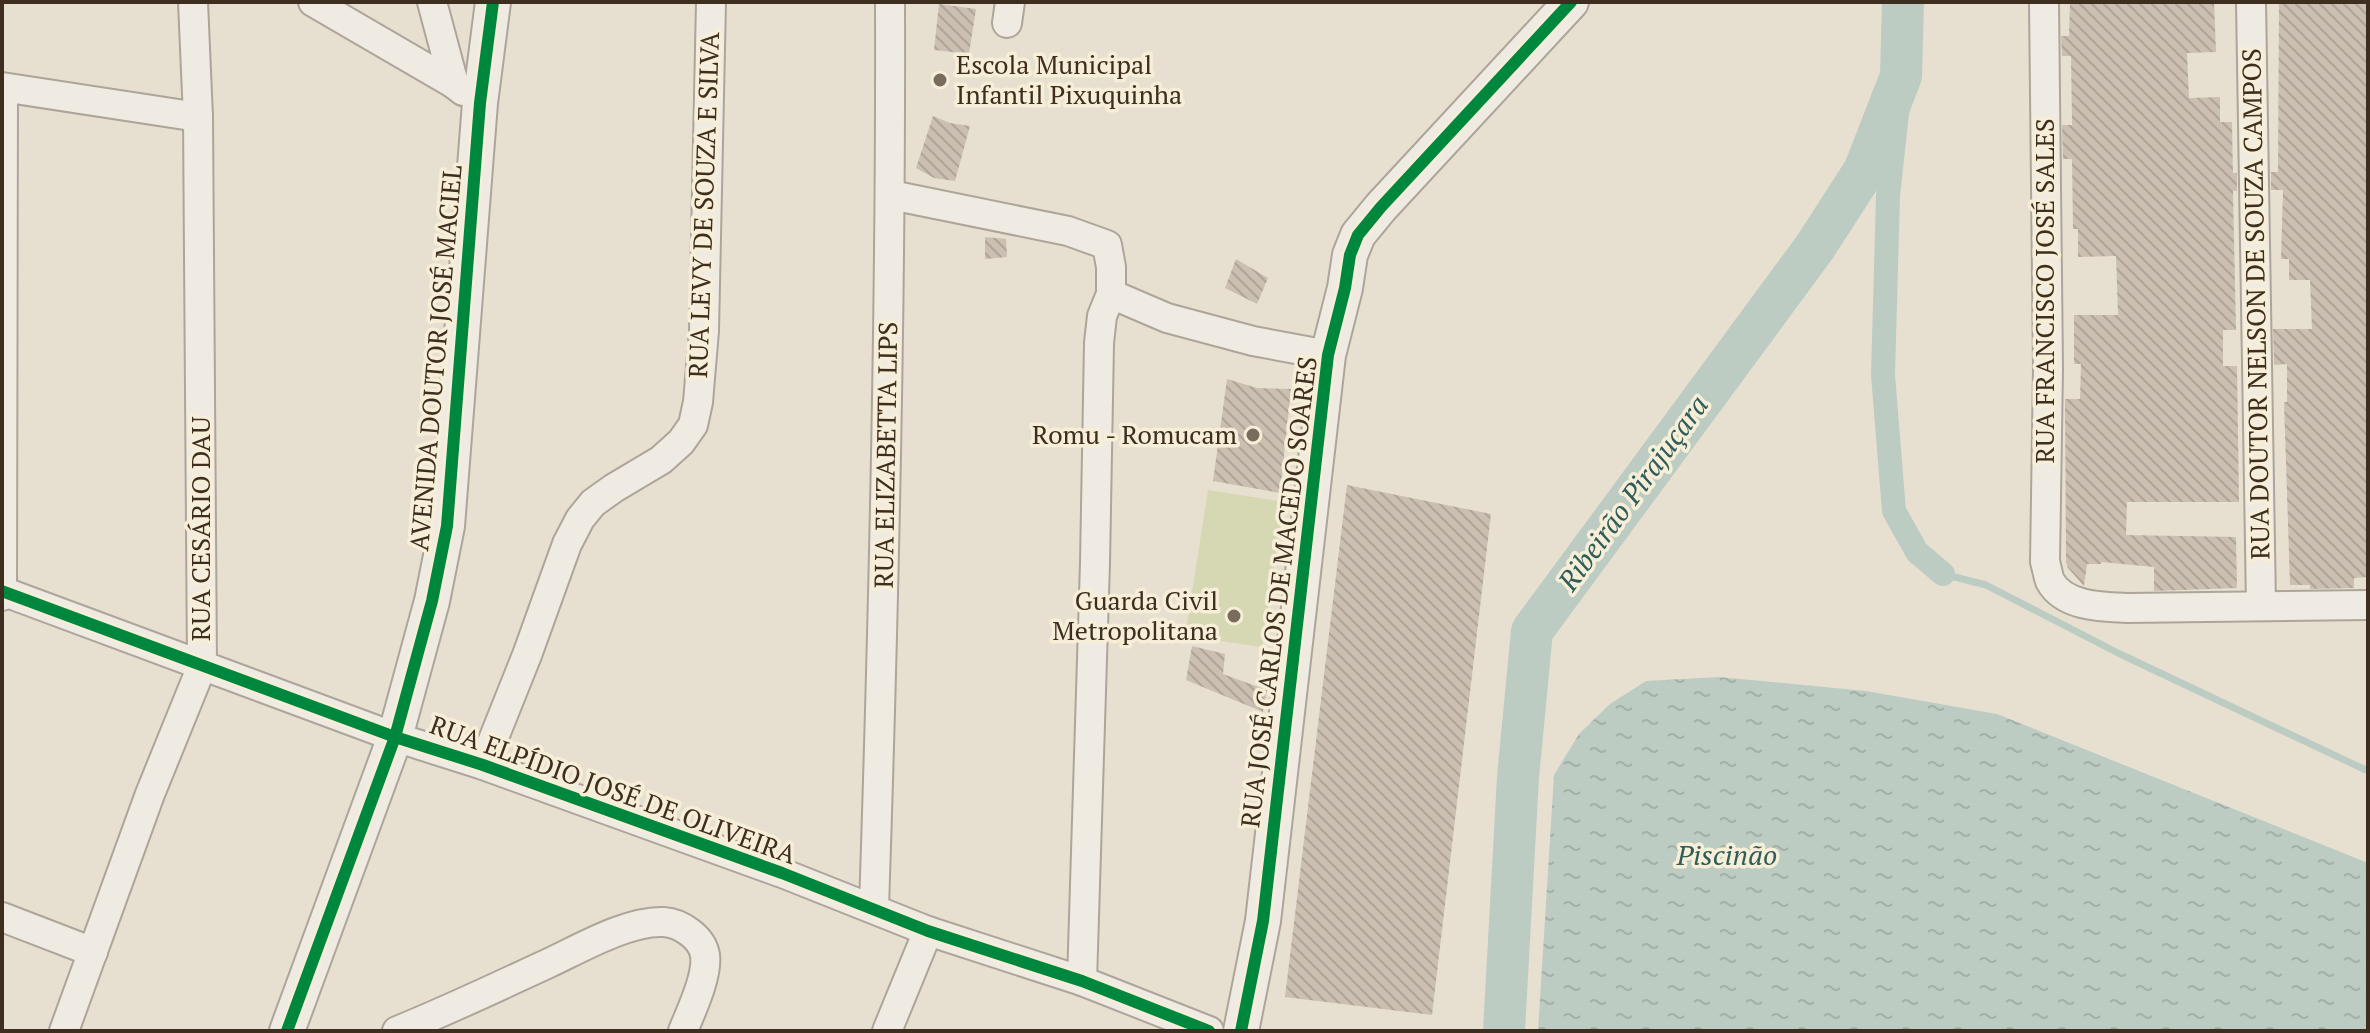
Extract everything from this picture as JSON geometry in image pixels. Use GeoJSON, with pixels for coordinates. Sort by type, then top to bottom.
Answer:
{"type":"FeatureCollection","features":[{"type":"Feature","properties":{"kind":"street","name":"RUA CESÁRIO DAU"},"geometry":{"type":"LineString","coordinates":[[64,1031],[150,794],[202,666],[198,117],[193,2]]}},
{"type":"Feature","properties":{"kind":"street"},"geometry":{"type":"LineString","coordinates":[[313,2],[467,94]]}},
{"type":"Feature","properties":{"kind":"street"},"geometry":{"type":"LineString","coordinates":[[432,2],[467,94]]}},
{"type":"Feature","properties":{"kind":"street","name":"AVENIDA DOUTOR JOSÉ MACIEL"},"geometry":{"type":"LineString","coordinates":[[287,1031],[395,737],[432,601],[447,526],[467,94],[493,2]]}},
{"type":"Feature","properties":{"kind":"street","name":"RUA LEVY DE SOUZA E SILVA"},"geometry":{"type":"LineString","coordinates":[[483,765],[567,544],[580,519],[593,503],[661,460],[681,442],[693,425],[704,331],[711,2]]}},
{"type":"Feature","properties":{"kind":"street","name":"RUA ELIZABETTA LIPS"},"geometry":{"type":"LineString","coordinates":[[874,908],[886,529],[891,195],[890,2]]}},
{"type":"Feature","properties":{"kind":"street","name":"RUA JOSÉ CARLOS DE MACEDO SOARES"},"geometry":{"type":"LineString","coordinates":[[1241,1031],[1263,921],[1328,355],[1350,255],[1358,235],[1381,207],[1571,2]]}},
{"type":"Feature","properties":{"kind":"street","name":"RUA FRANCISCO JOSÉ SALES"},"geometry":{"type":"LineString","coordinates":[[2044,2],[2048,369],[2045,562],[2050,580],[2056,589],[2088,607],[2261,606]]}},
{"type":"Feature","properties":{"kind":"street","name":"RUA DOUTOR NELSON DE SOUZA CAMPOS"},"geometry":{"type":"LineString","coordinates":[[2251,2],[2261,606]]}},
{"type":"Feature","properties":{"kind":"street"},"geometry":{"type":"LineString","coordinates":[[3,593],[3,88],[198,117]]}},
{"type":"Feature","properties":{"kind":"street"},"geometry":{"type":"LineString","coordinates":[[891,195],[1068,231],[1107,245],[1111,294],[1102,316],[1099,343],[1082,981]]}},
{"type":"Feature","properties":{"kind":"street"},"geometry":{"type":"LineString","coordinates":[[1111,294],[1167,318],[1253,341],[1328,355]]}},
{"type":"Feature","properties":{"kind":"street","name":"RUA ELPÍDIO JOSÉ DE OLIVEIRA"},"geometry":{"type":"LineString","coordinates":[[3,593],[395,737],[483,765],[874,908],[928,931],[1082,981],[1209,1031]]}},
{"type":"Feature","properties":{"kind":"street"},"geometry":{"type":"LineString","coordinates":[[2261,606],[2368,605]]}},
{"type":"Feature","properties":{"kind":"street"},"geometry":{"type":"LineString","coordinates":[[2,917],[93,952]]}},
{"type":"Feature","properties":{"kind":"street"},"geometry":{"type":"LineString","coordinates":[[397,1031],[600,939],[635,926],[663,922],[680,926],[698,940],[705,954],[702,978],[683,1031]]}},
{"type":"Feature","properties":{"kind":"street"},"geometry":{"type":"LineString","coordinates":[[887,1031],[928,931]]}},
{"type":"Feature","properties":{"kind":"green space"},"geometry":{"type":"Polygon","coordinates":[[[1208,490],[1284,502],[1262,647],[1185,636],[1208,490]]]}},
{"type":"Feature","properties":{"kind":"water","name":"Piscinão"},"geometry":{"type":"Polygon","coordinates":[[[1719,677],[1866,691],[1997,714],[2368,863],[2368,1031],[1538,1031],[1554,775],[1579,734],[1610,704],[1646,681],[1719,677]]]}},
{"type":"Feature","properties":{"kind":"building"},"geometry":{"type":"Polygon","coordinates":[[[2070,2],[2214,2],[2216,52],[2187,53],[2189,98],[2220,97],[2220,122],[2232,122],[2233,173],[2237,173],[2237,191],[2233,191],[2236,330],[2223,330],[2223,366],[2237,366],[2239,502],[2127,502],[2126,535],[2236,537],[2237,588],[2154,591],[2154,567],[2101,562],[2087,564],[2084,586],[2066,562],[2065,399],[2080,399],[2081,364],[2074,364],[2074,315],[2118,315],[2116,256],[2078,257],[2078,229],[2073,229],[2072,159],[2063,159],[2062,125],[2072,125],[2071,56],[2062,56],[2061,36],[2069,36],[2070,2]]]}},
{"type":"Feature","properties":{"kind":"building"},"geometry":{"type":"Polygon","coordinates":[[[2279,2],[2368,2],[2368,577],[2354,578],[2354,588],[2310,589],[2310,585],[2290,585],[2284,402],[2287,402],[2287,364],[2274,365],[2273,329],[2312,329],[2310,280],[2289,280],[2289,259],[2281,259],[2283,190],[2271,190],[2271,172],[2278,172],[2279,2]]]}},
{"type":"Feature","properties":{"kind":"building"},"geometry":{"type":"Polygon","coordinates":[[[939,4],[976,9],[969,54],[934,50],[939,4]]]}},
{"type":"Feature","properties":{"kind":"building"},"geometry":{"type":"Polygon","coordinates":[[[933,116],[970,126],[955,181],[934,178],[916,168],[933,116]]]}},
{"type":"Feature","properties":{"kind":"building"},"geometry":{"type":"Polygon","coordinates":[[[985,237],[1006,239],[1007,257],[985,259],[985,237]]]}},
{"type":"Feature","properties":{"kind":"building"},"geometry":{"type":"Polygon","coordinates":[[[1236,259],[1268,278],[1257,304],[1225,288],[1236,259]]]}},
{"type":"Feature","properties":{"kind":"building","name":"Romu - Romucam"},"geometry":{"type":"Polygon","coordinates":[[[1227,379],[1257,388],[1291,389],[1280,493],[1213,481],[1227,379]]]}},
{"type":"Feature","properties":{"kind":"building"},"geometry":{"type":"Polygon","coordinates":[[[1347,485],[1491,514],[1432,1015],[1285,997],[1347,485]]]}},
{"type":"Feature","properties":{"kind":"building"},"geometry":{"type":"Polygon","coordinates":[[[1192,646],[1225,654],[1223,674],[1267,690],[1263,712],[1186,680],[1192,646]]]}},
{"type":"Feature","properties":{"kind":"waterway","name":"Ribeirão Pirajuçara"},"geometry":{"type":"LineString","coordinates":[[1504,1031],[1518,777],[1532,631],[1815,247],[1864,171],[1901,76],[1903,2]]}},
{"type":"Feature","properties":{"kind":"waterway"},"geometry":{"type":"LineString","coordinates":[[1901,76],[1888,196],[1883,375],[1894,511],[1917,552],[1943,574]]}},
{"type":"Feature","properties":{"kind":"waterway"},"geometry":{"type":"LineString","coordinates":[[1943,574],[1986,585],[2120,654],[2368,771]]}},
{"type":"Feature","properties":{"kind":"cycle path"},"geometry":{"type":"LineString","coordinates":[[287,1031],[395,737],[432,601],[447,526],[480,103],[493,2]]}},
{"type":"Feature","properties":{"kind":"cycle path"},"geometry":{"type":"LineString","coordinates":[[1241,1031],[1263,921],[1328,355],[1350,255],[1358,235],[1381,207],[1571,2]]}},
{"type":"Feature","properties":{"kind":"cycle path"},"geometry":{"type":"LineString","coordinates":[[2,591],[395,737],[483,765],[782,873],[928,931],[1082,981],[1209,1031]]}},
{"type":"Feature","properties":{"kind":"place","name":"Escola Municipal Infantil Pixuquinha"},"geometry":{"type":"Point","coordinates":[940,80]}},
{"type":"Feature","properties":{"kind":"place","name":"Romu - Romucam"},"geometry":{"type":"Point","coordinates":[1253,435]}},
{"type":"Feature","properties":{"kind":"place","name":"Guarda Civil Metropolitana"},"geometry":{"type":"Point","coordinates":[1234,616]}}]}
